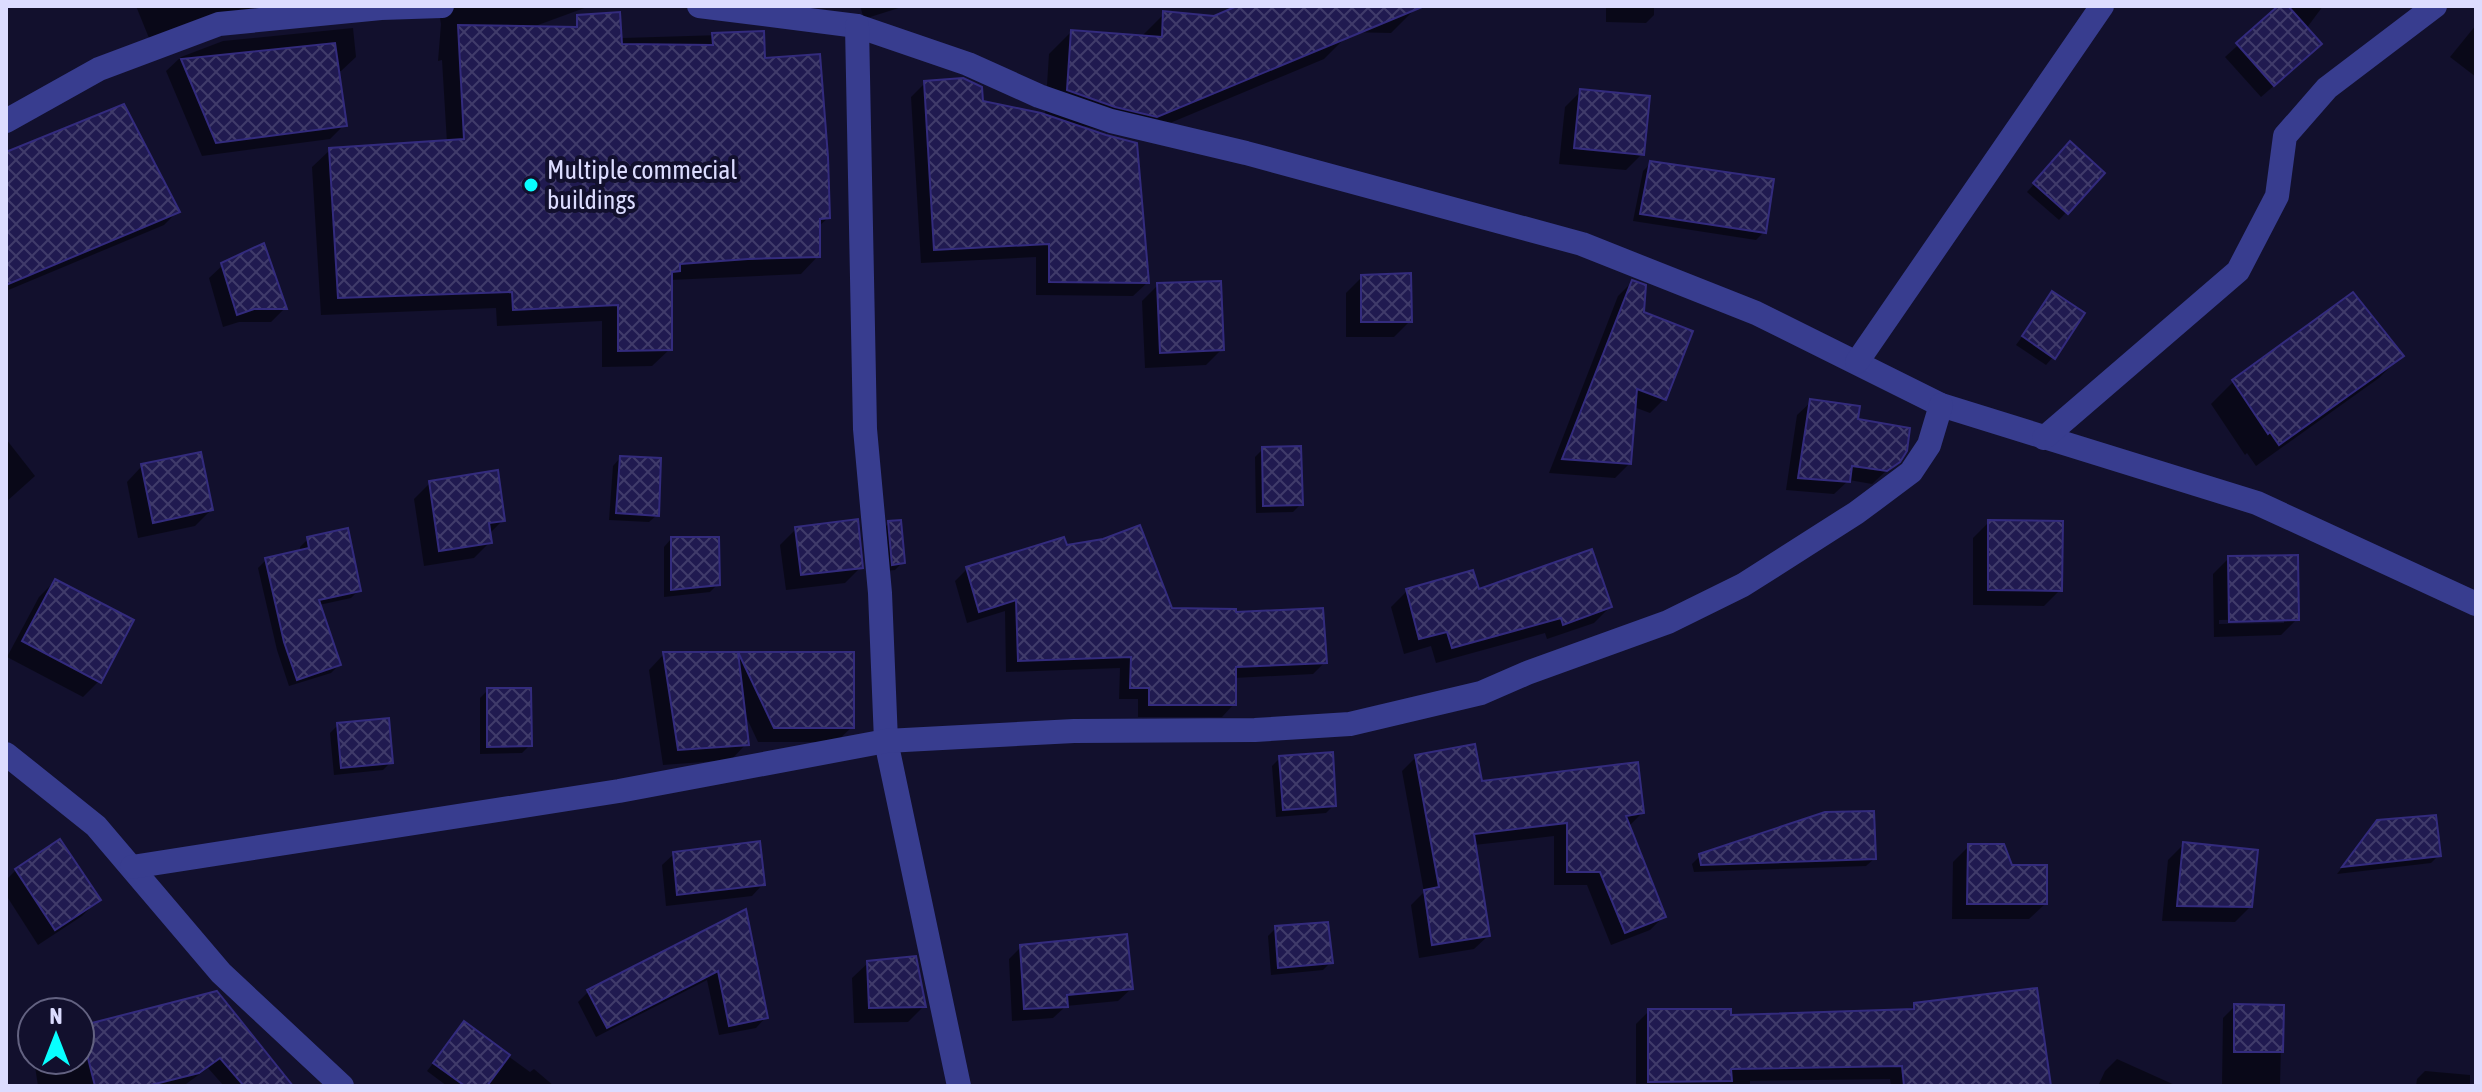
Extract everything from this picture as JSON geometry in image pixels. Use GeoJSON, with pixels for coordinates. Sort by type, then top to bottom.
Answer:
{"type":"FeatureCollection","features":[{"type":"Feature","properties":{"kind":"street"},"geometry":{"type":"LineString","coordinates":[[6,121],[99,69],[219,24],[381,8],[442,6]]}},
{"type":"Feature","properties":{"kind":"street"},"geometry":{"type":"LineString","coordinates":[[699,6],[857,26],[968,64],[1039,96],[1111,121],[1246,153],[1582,244],[1756,313],[1941,405],[2257,503],[2476,604]]}},
{"type":"Feature","properties":{"kind":"street"},"geometry":{"type":"LineString","coordinates":[[1857,362],[2102,6]]}},
{"type":"Feature","properties":{"kind":"street"},"geometry":{"type":"LineString","coordinates":[[2044,438],[2238,271],[2277,196],[2285,136],[2327,88],[2435,6]]}},
{"type":"Feature","properties":{"kind":"street"},"geometry":{"type":"LineString","coordinates":[[857,26],[865,429],[880,593],[886,741],[959,1086]]}},
{"type":"Feature","properties":{"kind":"street"},"geometry":{"type":"LineString","coordinates":[[132,867],[619,791],[886,741],[1074,731],[1255,730],[1350,724],[1481,693],[1668,622],[1743,585],[1856,513],[1911,472],[1929,445],[1941,405]]}},
{"type":"Feature","properties":{"kind":"street"},"geometry":{"type":"LineString","coordinates":[[6,754],[96,826],[221,973],[342,1086]]}},
{"type":"Feature","properties":{"kind":"building"},"geometry":{"type":"Polygon","coordinates":[[[1237,6],[1422,7],[1157,117],[1115,107],[1067,90],[1071,30],[1162,37],[1163,11],[1214,16],[1237,6]]]}},
{"type":"Feature","properties":{"kind":"building"},"geometry":{"type":"Polygon","coordinates":[[[2278,6],[2288,6],[2322,44],[2274,86],[2236,43],[2278,6]]]}},
{"type":"Feature","properties":{"kind":"building"},"geometry":{"type":"Polygon","coordinates":[[[620,12],[622,44],[713,45],[712,33],[764,31],[765,58],[820,54],[830,218],[820,219],[820,257],[680,264],[680,271],[672,272],[672,350],[618,351],[618,305],[513,310],[512,292],[338,298],[329,148],[464,139],[458,25],[577,27],[577,15],[620,12]]]}},
{"type":"Feature","properties":{"kind":"building"},"geometry":{"type":"Polygon","coordinates":[[[335,43],[347,126],[216,143],[181,59],[335,43]]]}},
{"type":"Feature","properties":{"kind":"building"},"geometry":{"type":"Polygon","coordinates":[[[963,78],[982,87],[983,101],[1041,113],[1137,143],[1149,283],[1049,282],[1049,244],[934,250],[924,81],[963,78]]]}},
{"type":"Feature","properties":{"kind":"building"},"geometry":{"type":"Polygon","coordinates":[[[1580,89],[1650,96],[1644,155],[1574,148],[1580,89]]]}},
{"type":"Feature","properties":{"kind":"building"},"geometry":{"type":"Polygon","coordinates":[[[124,104],[180,212],[6,285],[6,152],[124,104]]]}},
{"type":"Feature","properties":{"kind":"building"},"geometry":{"type":"Polygon","coordinates":[[[2070,141],[2105,173],[2068,214],[2033,183],[2070,141]]]}},
{"type":"Feature","properties":{"kind":"building"},"geometry":{"type":"Polygon","coordinates":[[[1650,161],[1774,179],[1766,233],[1640,214],[1650,161]]]}},
{"type":"Feature","properties":{"kind":"building"},"geometry":{"type":"Polygon","coordinates":[[[264,243],[287,309],[254,309],[237,315],[221,263],[264,243]]]}},
{"type":"Feature","properties":{"kind":"building"},"geometry":{"type":"Polygon","coordinates":[[[1411,273],[1412,322],[1361,322],[1361,275],[1411,273]]]}},
{"type":"Feature","properties":{"kind":"building"},"geometry":{"type":"Polygon","coordinates":[[[1632,280],[1646,285],[1644,312],[1693,331],[1666,400],[1637,389],[1631,464],[1562,459],[1632,280]]]}},
{"type":"Feature","properties":{"kind":"building"},"geometry":{"type":"Polygon","coordinates":[[[1221,281],[1224,350],[1160,353],[1157,283],[1221,281]]]}},
{"type":"Feature","properties":{"kind":"building"},"geometry":{"type":"Polygon","coordinates":[[[2052,291],[2085,313],[2055,359],[2022,336],[2052,291]]]}},
{"type":"Feature","properties":{"kind":"building"},"geometry":{"type":"Polygon","coordinates":[[[2353,292],[2404,356],[2279,445],[2270,432],[2268,434],[2232,380],[2353,292]]]}},
{"type":"Feature","properties":{"kind":"building"},"geometry":{"type":"Polygon","coordinates":[[[1810,399],[1860,406],[1858,419],[1910,428],[1907,451],[1900,462],[1887,471],[1852,466],[1850,482],[1798,478],[1810,399]]]}},
{"type":"Feature","properties":{"kind":"building"},"geometry":{"type":"Polygon","coordinates":[[[1301,446],[1303,505],[1263,506],[1262,447],[1301,446]]]}},
{"type":"Feature","properties":{"kind":"building"},"geometry":{"type":"Polygon","coordinates":[[[201,452],[213,510],[153,523],[141,464],[201,452]]]}},
{"type":"Feature","properties":{"kind":"building"},"geometry":{"type":"Polygon","coordinates":[[[620,456],[661,458],[659,516],[616,513],[620,456]]]}},
{"type":"Feature","properties":{"kind":"building"},"geometry":{"type":"Polygon","coordinates":[[[498,470],[505,521],[489,523],[492,543],[439,551],[429,481],[498,470]]]}},
{"type":"Feature","properties":{"kind":"building"},"geometry":{"type":"Polygon","coordinates":[[[858,519],[863,568],[801,575],[795,527],[858,519]]]}},
{"type":"Feature","properties":{"kind":"building"},"geometry":{"type":"Polygon","coordinates":[[[901,520],[905,563],[892,565],[888,521],[901,520]]]}},
{"type":"Feature","properties":{"kind":"building"},"geometry":{"type":"Polygon","coordinates":[[[1988,520],[2063,521],[2062,591],[1988,590],[1988,520]]]}},
{"type":"Feature","properties":{"kind":"building"},"geometry":{"type":"Polygon","coordinates":[[[1140,525],[1172,608],[1236,609],[1236,612],[1323,608],[1327,663],[1236,667],[1236,705],[1149,705],[1149,688],[1130,688],[1131,657],[1018,661],[1016,600],[979,612],[966,567],[1064,537],[1067,545],[1103,539],[1140,525]]]}},
{"type":"Feature","properties":{"kind":"building"},"geometry":{"type":"Polygon","coordinates":[[[348,528],[361,591],[319,600],[341,665],[297,680],[284,642],[265,558],[309,548],[307,537],[348,528]]]}},
{"type":"Feature","properties":{"kind":"building"},"geometry":{"type":"Polygon","coordinates":[[[671,537],[719,537],[720,585],[671,590],[671,537]]]}},
{"type":"Feature","properties":{"kind":"building"},"geometry":{"type":"Polygon","coordinates":[[[1592,549],[1612,607],[1563,625],[1561,618],[1452,648],[1447,632],[1419,639],[1406,589],[1473,570],[1479,589],[1592,549]]]}},
{"type":"Feature","properties":{"kind":"building"},"geometry":{"type":"Polygon","coordinates":[[[2298,555],[2299,620],[2229,622],[2228,556],[2298,555]]]}},
{"type":"Feature","properties":{"kind":"building"},"geometry":{"type":"Polygon","coordinates":[[[55,579],[134,620],[101,683],[22,641],[55,579]]]}},
{"type":"Feature","properties":{"kind":"building"},"geometry":{"type":"Polygon","coordinates":[[[663,652],[738,652],[749,745],[678,750],[663,652]]]}},
{"type":"Feature","properties":{"kind":"building"},"geometry":{"type":"Polygon","coordinates":[[[738,652],[854,652],[854,728],[774,728],[738,652]]]}},
{"type":"Feature","properties":{"kind":"building"},"geometry":{"type":"Polygon","coordinates":[[[487,688],[531,688],[532,746],[487,747],[487,688]]]}},
{"type":"Feature","properties":{"kind":"building"},"geometry":{"type":"Polygon","coordinates":[[[389,718],[393,763],[341,768],[337,723],[389,718]]]}},
{"type":"Feature","properties":{"kind":"building"},"geometry":{"type":"Polygon","coordinates":[[[1475,744],[1482,781],[1638,762],[1644,813],[1626,816],[1666,917],[1625,933],[1600,872],[1567,872],[1567,823],[1474,834],[1490,936],[1432,945],[1424,890],[1439,887],[1415,755],[1475,744]]]}},
{"type":"Feature","properties":{"kind":"building"},"geometry":{"type":"Polygon","coordinates":[[[1333,752],[1336,806],[1283,810],[1279,756],[1333,752]]]}},
{"type":"Feature","properties":{"kind":"building"},"geometry":{"type":"Polygon","coordinates":[[[1874,811],[1876,859],[1701,865],[1699,854],[1825,812],[1874,811]]]}},
{"type":"Feature","properties":{"kind":"building"},"geometry":{"type":"Polygon","coordinates":[[[2436,815],[2441,856],[2342,867],[2377,820],[2436,815]]]}},
{"type":"Feature","properties":{"kind":"building"},"geometry":{"type":"Polygon","coordinates":[[[60,839],[101,900],[55,930],[15,869],[60,839]]]}},
{"type":"Feature","properties":{"kind":"building"},"geometry":{"type":"Polygon","coordinates":[[[760,841],[765,885],[677,895],[673,852],[760,841]]]}},
{"type":"Feature","properties":{"kind":"building"},"geometry":{"type":"Polygon","coordinates":[[[2183,842],[2258,850],[2252,907],[2177,906],[2183,842]]]}},
{"type":"Feature","properties":{"kind":"building"},"geometry":{"type":"Polygon","coordinates":[[[1968,844],[2004,844],[2012,865],[2047,865],[2047,904],[1967,904],[1968,844]]]}},
{"type":"Feature","properties":{"kind":"building"},"geometry":{"type":"Polygon","coordinates":[[[746,909],[768,1018],[729,1026],[718,971],[607,1028],[587,990],[746,909]]]}},
{"type":"Feature","properties":{"kind":"building"},"geometry":{"type":"Polygon","coordinates":[[[1328,922],[1333,963],[1278,968],[1275,926],[1328,922]]]}},
{"type":"Feature","properties":{"kind":"building"},"geometry":{"type":"Polygon","coordinates":[[[1127,934],[1133,989],[1067,995],[1068,1007],[1024,1009],[1020,945],[1127,934]]]}},
{"type":"Feature","properties":{"kind":"building"},"geometry":{"type":"Polygon","coordinates":[[[916,956],[926,1007],[869,1008],[867,961],[916,956]]]}},
{"type":"Feature","properties":{"kind":"building"},"geometry":{"type":"Polygon","coordinates":[[[2037,988],[2051,1086],[1904,1086],[1902,1066],[1731,1069],[1732,1081],[1648,1082],[1648,1009],[1731,1009],[1731,1015],[1914,1009],[1914,1003],[2037,988]]]}},
{"type":"Feature","properties":{"kind":"building"},"geometry":{"type":"Polygon","coordinates":[[[217,991],[293,1086],[244,1086],[220,1058],[199,1073],[147,1086],[95,1086],[92,1076],[96,1076],[96,1022],[217,991]]]}},
{"type":"Feature","properties":{"kind":"building"},"geometry":{"type":"Polygon","coordinates":[[[2234,1004],[2284,1005],[2283,1052],[2234,1052],[2234,1004]]]}},
{"type":"Feature","properties":{"kind":"building"},"geometry":{"type":"Polygon","coordinates":[[[464,1021],[510,1055],[487,1086],[465,1086],[433,1063],[464,1021]]]}},
{"type":"Feature","properties":{"kind":"place","name":"Multiple commecial buildings"},"geometry":{"type":"Point","coordinates":[531,185]}}]}
